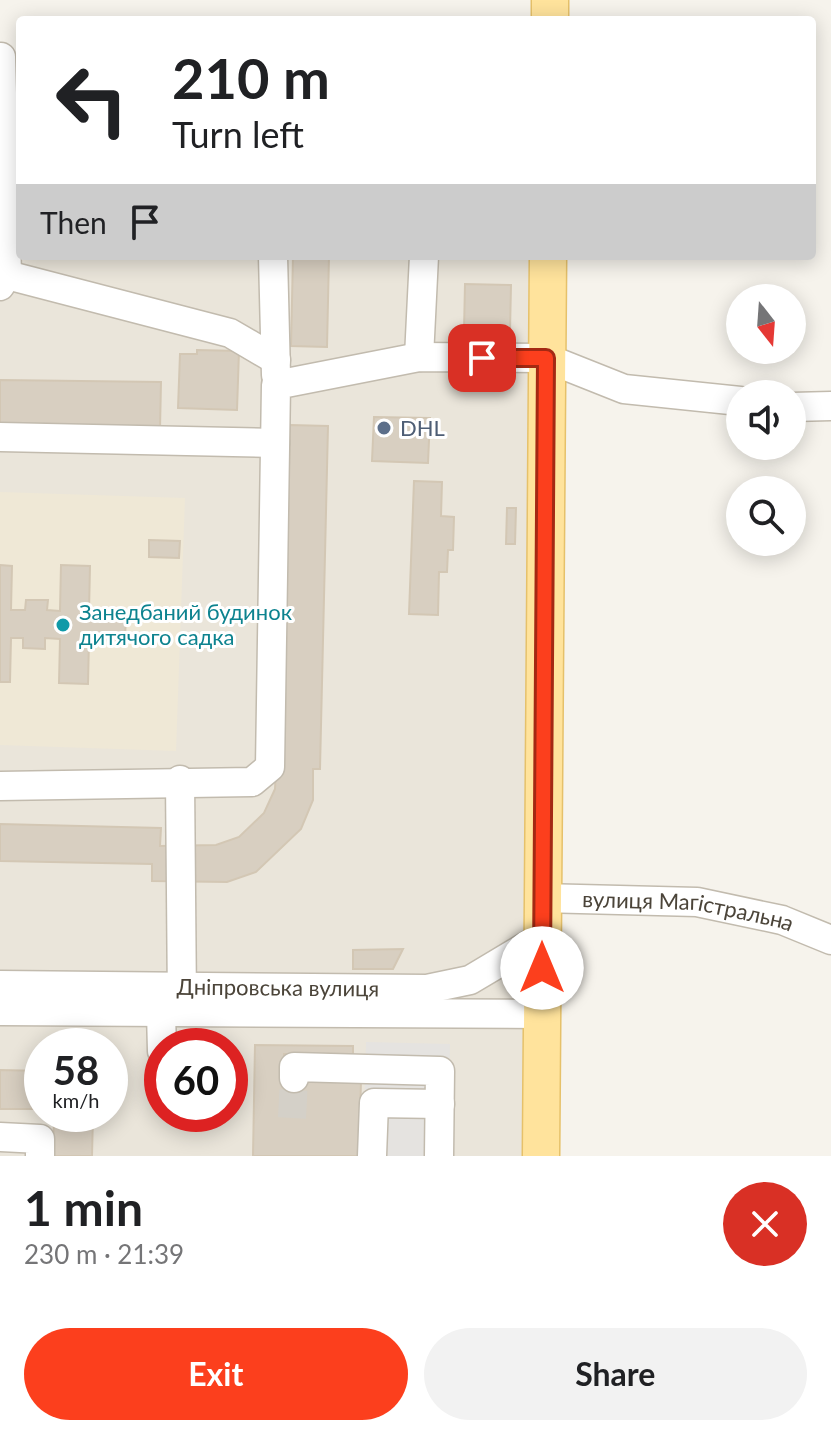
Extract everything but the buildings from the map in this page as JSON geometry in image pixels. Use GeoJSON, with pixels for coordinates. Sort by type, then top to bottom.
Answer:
{"type":"FeatureCollection","features":[{"type":"Feature","properties":{"kind":"main road"},"geometry":{"type":"LineString","coordinates":[[541,1156],[548,260]]}},
{"type":"Feature","properties":{"kind":"street"},"geometry":{"type":"LineString","coordinates":[[7,58],[9,224],[4,280],[230,333],[276,372],[419,357],[546,358],[624,389],[726,400]]}},
{"type":"Feature","properties":{"kind":"street"},"geometry":{"type":"LineString","coordinates":[[0,786],[180,780],[252,782],[270,767],[276,372],[273,260]]}},
{"type":"Feature","properties":{"kind":"street"},"geometry":{"type":"LineString","coordinates":[[419,357],[424,260]]}},
{"type":"Feature","properties":{"kind":"street"},"geometry":{"type":"LineString","coordinates":[[806,407],[831,406]]}},
{"type":"Feature","properties":{"kind":"street"},"geometry":{"type":"LineString","coordinates":[[0,437],[275,443]]}},
{"type":"Feature","properties":{"kind":"street"},"geometry":{"type":"LineString","coordinates":[[168,1028],[175,1004],[180,780]]}},
{"type":"Feature","properties":{"kind":"street","name":"вулиця Магістральна"},"geometry":{"type":"LineString","coordinates":[[541,898],[697,902],[782,920],[831,940]]}},
{"type":"Feature","properties":{"kind":"street","name":"Дніпровська вулиця"},"geometry":{"type":"LineString","coordinates":[[0,1011],[427,989],[470,980],[542,937]]}},
{"type":"Feature","properties":{"kind":"street","name":"Дніпровська вулиця"},"geometry":{"type":"LineString","coordinates":[[0,985],[175,1004],[542,1014]]}},
{"type":"Feature","properties":{"kind":"street"},"geometry":{"type":"LineString","coordinates":[[294,1078],[294,1067],[440,1071],[439,1156]]}},
{"type":"Feature","properties":{"kind":"street"},"geometry":{"type":"LineString","coordinates":[[372,1156],[374,1103],[440,1104]]}},
{"type":"Feature","properties":{"kind":"street"},"geometry":{"type":"LineString","coordinates":[[0,1137],[40,1139],[40,1156]]}},
{"type":"Feature","properties":{"kind":"shaded area"},"geometry":{"type":"Polygon","coordinates":[[[0,51],[16,54],[16,260],[531,260],[524,1156],[0,1156],[0,51]]]}},
{"type":"Feature","properties":{"kind":"shaded area"},"geometry":{"type":"Polygon","coordinates":[[[0,492],[185,498],[176,751],[0,745],[0,492]]]}},
{"type":"Feature","properties":{"kind":"shaded area"},"geometry":{"type":"Polygon","coordinates":[[[366,1042],[450,1044],[448,1156],[363,1156],[366,1042]]]}},
{"type":"Feature","properties":{"kind":"tunnel"},"geometry":{"type":"LineString","coordinates":[[292,1118],[294,1078]]}},
{"type":"Feature","properties":{"kind":"place","name":"DHL"},"geometry":{"type":"Point","coordinates":[384,428]}},
{"type":"Feature","properties":{"kind":"place","name":"Занедбаний будинок дитячого садка"},"geometry":{"type":"Point","coordinates":[63,625]}},
{"type":"Feature","properties":{"kind":"route"},"geometry":{"type":"LineString","coordinates":[[482,358],[546,358],[542,968]]}}]}
